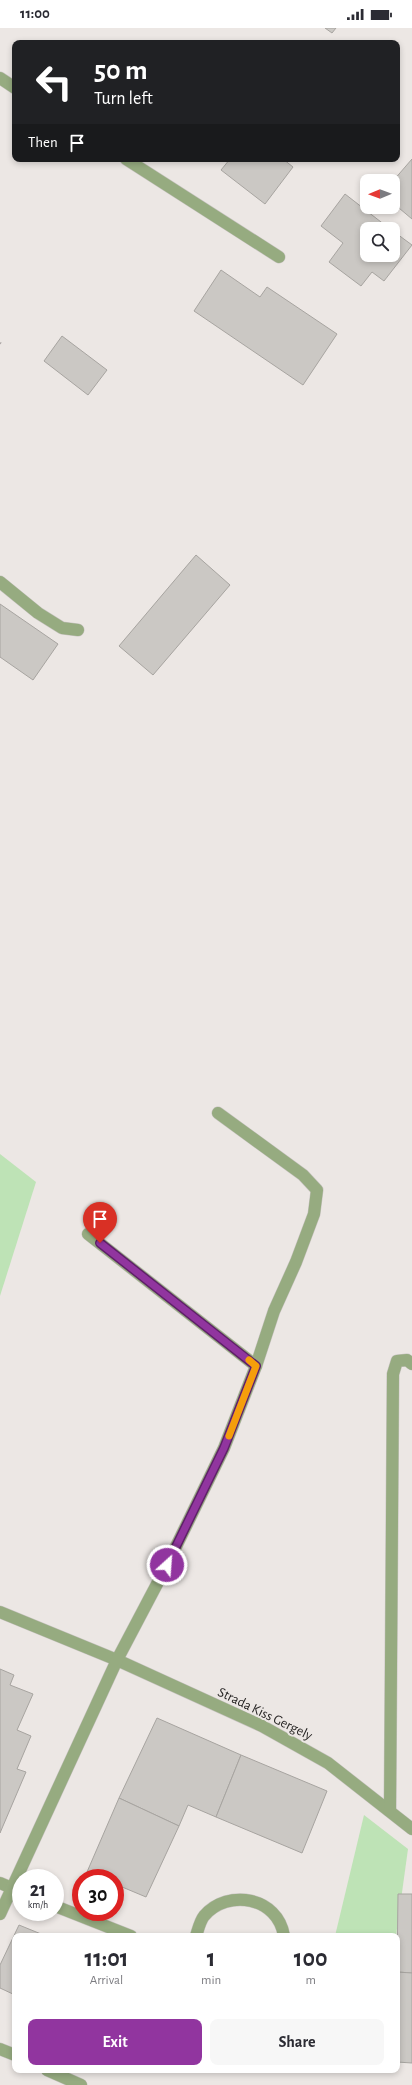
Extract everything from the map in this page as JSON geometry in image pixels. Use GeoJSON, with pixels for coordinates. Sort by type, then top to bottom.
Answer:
{"type":"FeatureCollection","features":[{"type":"Feature","properties":{"kind":"street"},"geometry":{"type":"LineString","coordinates":[[0,78],[12,86]]}},
{"type":"Feature","properties":{"kind":"street"},"geometry":{"type":"LineString","coordinates":[[131,162],[279,257]]}},
{"type":"Feature","properties":{"kind":"street"},"geometry":{"type":"LineString","coordinates":[[0,582],[38,613],[62,628],[78,630]]}},
{"type":"Feature","properties":{"kind":"street"},"geometry":{"type":"LineString","coordinates":[[26,1869],[117,1660],[167,1565],[224,1448],[256,1366],[274,1311],[296,1262],[314,1214],[317,1190],[303,1175],[218,1113]]}},
{"type":"Feature","properties":{"kind":"street"},"geometry":{"type":"LineString","coordinates":[[88,1234],[256,1366]]}},
{"type":"Feature","properties":{"kind":"street"},"geometry":{"type":"LineString","coordinates":[[390,1811],[394,1374],[397,1361],[406,1360],[412,1364]]}},
{"type":"Feature","properties":{"kind":"street","name":"Strada Kiss Gergely"},"geometry":{"type":"LineString","coordinates":[[0,1612],[117,1660],[268,1730],[328,1763],[412,1829]]}},
{"type":"Feature","properties":{"kind":"street"},"geometry":{"type":"LineString","coordinates":[[0,1883],[12,1888]]}},
{"type":"Feature","properties":{"kind":"street"},"geometry":{"type":"LineString","coordinates":[[0,1914],[12,1897]]}},
{"type":"Feature","properties":{"kind":"street"},"geometry":{"type":"LineString","coordinates":[[197,1933],[203,1917],[222,1902],[246,1898],[268,1907],[282,1926],[283,1933]]}},
{"type":"Feature","properties":{"kind":"street"},"geometry":{"type":"LineString","coordinates":[[64,1910],[123,1933]]}},
{"type":"Feature","properties":{"kind":"street"},"geometry":{"type":"LineString","coordinates":[[0,2049],[12,2054]]}},
{"type":"Feature","properties":{"kind":"street"},"geometry":{"type":"LineString","coordinates":[[55,2073],[81,2085]]}},
{"type":"Feature","properties":{"kind":"green space"},"geometry":{"type":"Polygon","coordinates":[[[0,1154],[36,1182],[0,1296],[0,1154]]]}},
{"type":"Feature","properties":{"kind":"green space"},"geometry":{"type":"Polygon","coordinates":[[[364,1815],[408,1849],[396,1933],[336,1933],[364,1815]]]}},
{"type":"Feature","properties":{"kind":"building"},"geometry":{"type":"Polygon","coordinates":[[[325,28],[336,28],[332,33],[325,28]]]}},
{"type":"Feature","properties":{"kind":"building"},"geometry":{"type":"Polygon","coordinates":[[[412,159],[412,219],[400,209],[399,174],[412,159]]]}},
{"type":"Feature","properties":{"kind":"building"},"geometry":{"type":"Polygon","coordinates":[[[228,162],[287,162],[293,167],[265,204],[221,170],[228,162]]]}},
{"type":"Feature","properties":{"kind":"building"},"geometry":{"type":"Polygon","coordinates":[[[345,194],[360,206],[360,214],[371,214],[381,222],[360,222],[360,262],[399,262],[384,281],[372,272],[361,286],[329,262],[343,243],[321,226],[345,194]]]}},
{"type":"Feature","properties":{"kind":"building"},"geometry":{"type":"Polygon","coordinates":[[[400,236],[412,245],[400,260],[400,236]]]}},
{"type":"Feature","properties":{"kind":"building"},"geometry":{"type":"Polygon","coordinates":[[[221,270],[260,297],[267,287],[337,334],[303,385],[194,311],[221,270]]]}},
{"type":"Feature","properties":{"kind":"building"},"geometry":{"type":"Polygon","coordinates":[[[62,336],[107,370],[88,395],[44,361],[62,336]]]}},
{"type":"Feature","properties":{"kind":"building"},"geometry":{"type":"Polygon","coordinates":[[[196,555],[230,585],[153,675],[119,646],[196,555]]]}},
{"type":"Feature","properties":{"kind":"building"},"geometry":{"type":"Polygon","coordinates":[[[0,604],[58,644],[33,680],[0,657],[0,604]]]}},
{"type":"Feature","properties":{"kind":"building"},"geometry":{"type":"Polygon","coordinates":[[[0,1669],[14,1675],[10,1685],[33,1694],[17,1730],[31,1736],[17,1769],[26,1772],[0,1833],[0,1669]]]}},
{"type":"Feature","properties":{"kind":"building"},"geometry":{"type":"Polygon","coordinates":[[[157,1718],[241,1755],[216,1817],[188,1805],[179,1826],[119,1798],[157,1718]]]}},
{"type":"Feature","properties":{"kind":"building"},"geometry":{"type":"Polygon","coordinates":[[[241,1755],[327,1791],[302,1853],[216,1817],[241,1755]]]}},
{"type":"Feature","properties":{"kind":"building"},"geometry":{"type":"Polygon","coordinates":[[[119,1798],[179,1826],[146,1897],[124,1888],[124,1869],[88,1869],[119,1798]]]}},
{"type":"Feature","properties":{"kind":"building"},"geometry":{"type":"Polygon","coordinates":[[[398,1894],[412,1894],[412,1973],[400,1972],[400,1933],[398,1933],[398,1894]]]}},
{"type":"Feature","properties":{"kind":"building"},"geometry":{"type":"Polygon","coordinates":[[[19,1925],[39,1933],[15,1933],[19,1925]]]}},
{"type":"Feature","properties":{"kind":"building"},"geometry":{"type":"Polygon","coordinates":[[[12,1940],[12,1994],[0,1988],[0,1965],[12,1940]]]}},
{"type":"Feature","properties":{"kind":"building"},"geometry":{"type":"Polygon","coordinates":[[[400,1972],[412,1973],[412,2063],[400,2062],[400,1972]]]}},
{"type":"Feature","properties":{"kind":"slow traffic"},"geometry":{"type":"LineString","coordinates":[[229,1436],[256,1366],[249,1360]]}},
{"type":"Feature","properties":{"kind":"route"},"geometry":{"type":"LineString","coordinates":[[100,1243],[256,1366],[224,1448],[167,1565]]}}]}
